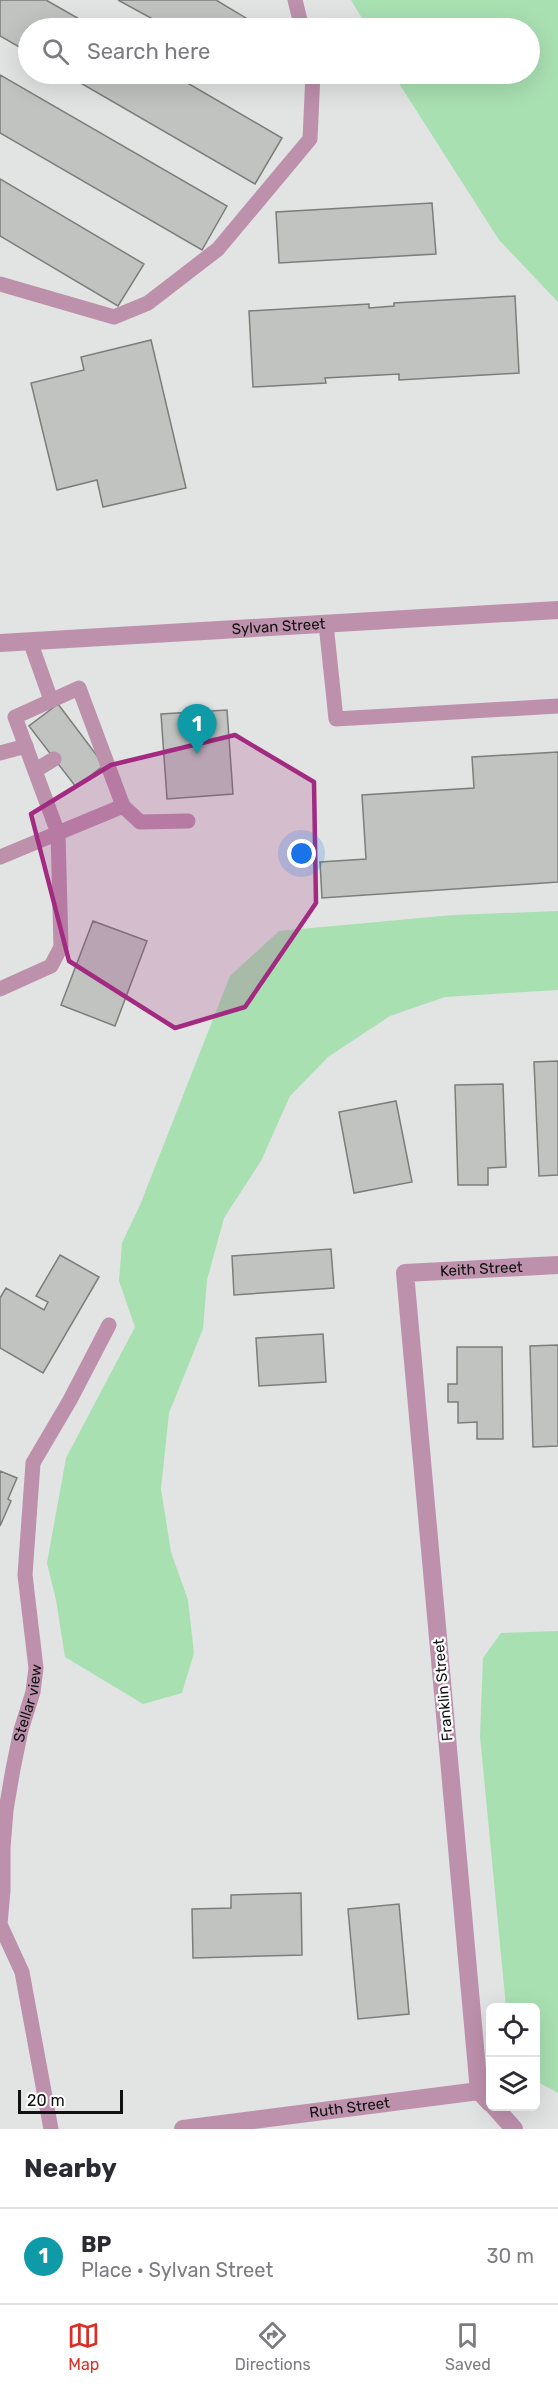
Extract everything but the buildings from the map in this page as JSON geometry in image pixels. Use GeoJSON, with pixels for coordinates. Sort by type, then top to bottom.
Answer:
{"type":"FeatureCollection","features":[{"type":"Feature","properties":{"kind":"street","name":"Sylvan Street"},"geometry":{"type":"LineString","coordinates":[[0,643],[558,610]]}},
{"type":"Feature","properties":{"kind":"street","name":"Keith Street"},"geometry":{"type":"LineString","coordinates":[[405,1273],[558,1265]]}},
{"type":"Feature","properties":{"kind":"street","name":"Franklin Street"},"geometry":{"type":"LineString","coordinates":[[405,1273],[485,2097]]}},
{"type":"Feature","properties":{"kind":"street","name":"Ruth Street"},"geometry":{"type":"LineString","coordinates":[[183,2129],[485,2097]]}},
{"type":"Feature","properties":{"kind":"street"},"geometry":{"type":"LineString","coordinates":[[498,2111],[514,2129]]}},
{"type":"Feature","properties":{"kind":"lane"},"geometry":{"type":"LineString","coordinates":[[296,0],[300,18]]}},
{"type":"Feature","properties":{"kind":"lane"},"geometry":{"type":"LineString","coordinates":[[0,284],[114,316],[148,303],[218,249],[310,139],[313,84]]}},
{"type":"Feature","properties":{"kind":"lane"},"geometry":{"type":"LineString","coordinates":[[326,624],[336,719],[558,706]]}},
{"type":"Feature","properties":{"kind":"lane"},"geometry":{"type":"LineString","coordinates":[[30,641],[51,700]]}},
{"type":"Feature","properties":{"kind":"lane"},"geometry":{"type":"LineString","coordinates":[[0,989],[51,966],[62,947],[58,833],[15,717],[79,688],[91,737],[123,806],[140,822],[188,820]]}},
{"type":"Feature","properties":{"kind":"lane"},"geometry":{"type":"LineString","coordinates":[[0,753],[26,746]]}},
{"type":"Feature","properties":{"kind":"lane"},"geometry":{"type":"LineString","coordinates":[[36,770],[54,759]]}},
{"type":"Feature","properties":{"kind":"lane"},"geometry":{"type":"LineString","coordinates":[[0,857],[123,806]]}},
{"type":"Feature","properties":{"kind":"lane","name":"Stellar view"},"geometry":{"type":"LineString","coordinates":[[51,2129],[22,1972],[0,1924],[6,1810],[21,1730],[33,1692],[36,1668],[25,1575],[33,1463],[70,1400],[109,1325]]}},
{"type":"Feature","properties":{"kind":"highlighted area"},"geometry":{"type":"Polygon","coordinates":[[[235,735],[314,782],[316,903],[245,1007],[175,1028],[69,961],[31,814],[111,765],[235,735]]]}},
{"type":"Feature","properties":{"kind":"green space"},"geometry":{"type":"Polygon","coordinates":[[[351,0],[558,0],[558,302],[499,240],[399,84],[540,84],[540,18],[362,18],[351,0]]]}},
{"type":"Feature","properties":{"kind":"green space"},"geometry":{"type":"Polygon","coordinates":[[[558,911],[558,990],[445,997],[390,1016],[328,1057],[290,1096],[261,1161],[224,1218],[207,1280],[203,1329],[169,1413],[161,1489],[171,1552],[188,1600],[194,1653],[182,1693],[143,1704],[65,1657],[56,1600],[47,1563],[66,1458],[135,1327],[119,1281],[122,1243],[140,1205],[230,976],[279,931],[453,915],[558,911]]]}},
{"type":"Feature","properties":{"kind":"green space"},"geometry":{"type":"Polygon","coordinates":[[[558,1631],[558,2093],[540,2083],[540,2003],[506,2003],[480,1736],[483,1658],[501,1633],[558,1631]]]}},
{"type":"Feature","properties":{"kind":"place","name":"BP"},"geometry":{"type":"Point","coordinates":[197,754]}}]}
